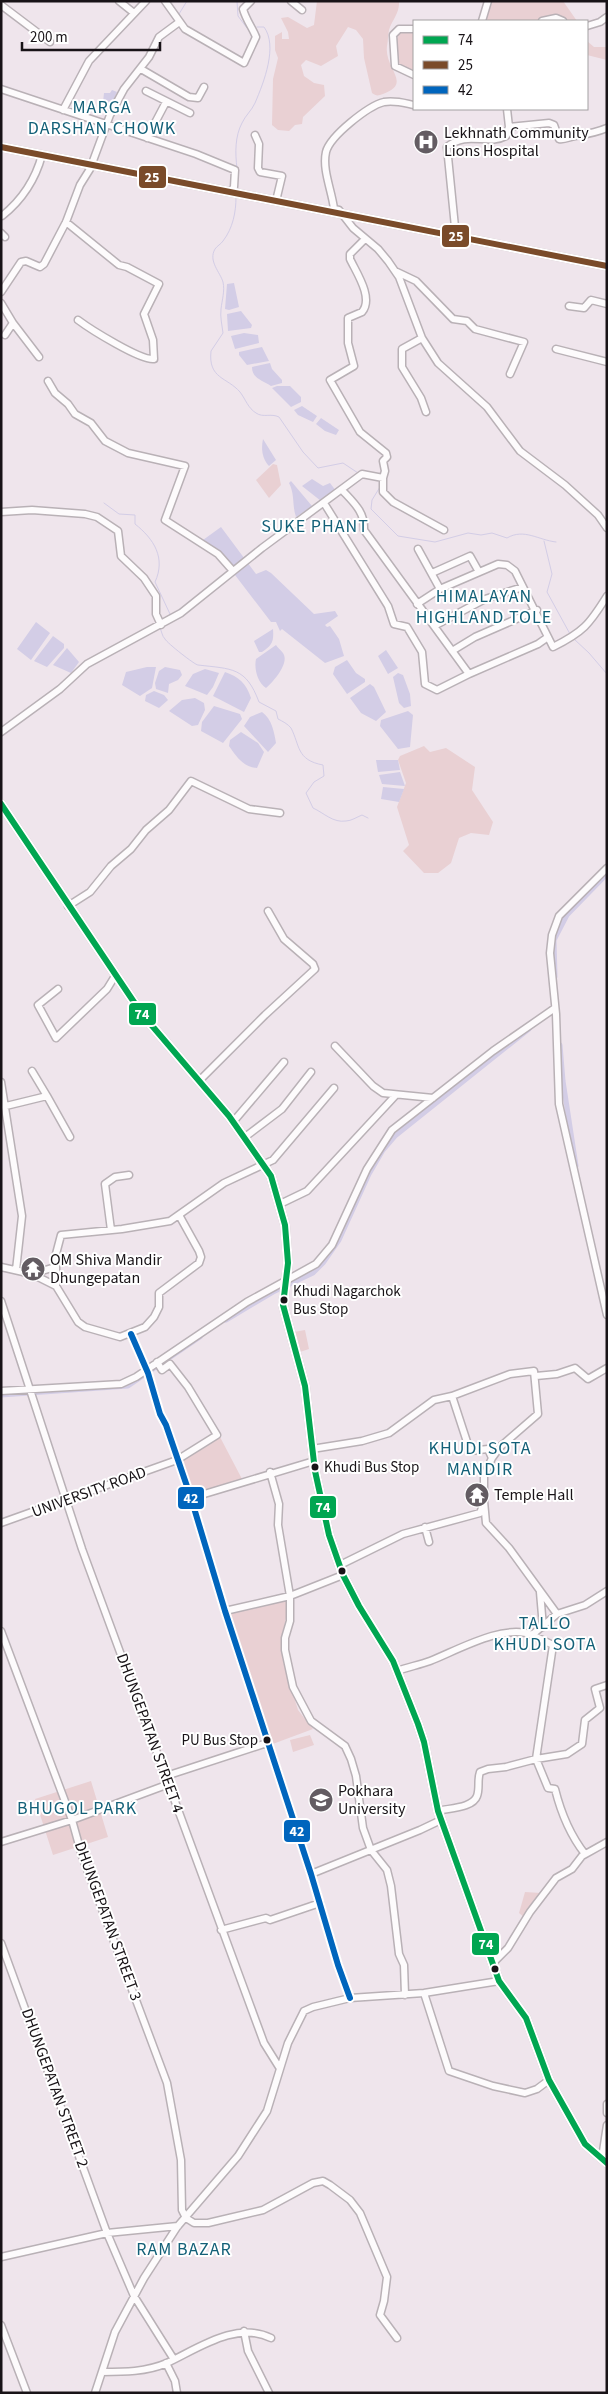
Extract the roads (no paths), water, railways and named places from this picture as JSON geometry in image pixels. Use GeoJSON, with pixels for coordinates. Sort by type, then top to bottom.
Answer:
{"type":"FeatureCollection","features":[{"type":"Feature","properties":{"kind":"main road"},"geometry":{"type":"LineString","coordinates":[[1,147],[607,266]]}},
{"type":"Feature","properties":{"kind":"main road"},"geometry":{"type":"LineString","coordinates":[[1,804],[142,1014],[200,1080],[245,1137],[271,1176],[285,1225],[288,1263],[283,1305],[305,1386],[312,1449],[329,1535],[343,1575],[397,1670],[424,1742],[438,1811],[499,1982],[526,2018],[548,2080],[585,2144],[604,2161]]}},
{"type":"Feature","properties":{"kind":"street"},"geometry":{"type":"LineString","coordinates":[[120,1],[134,13]]}},
{"type":"Feature","properties":{"kind":"street"},"geometry":{"type":"LineString","coordinates":[[63,110],[90,61],[146,1]]}},
{"type":"Feature","properties":{"kind":"street"},"geometry":{"type":"LineString","coordinates":[[165,1],[178,20],[195,37],[244,63],[256,37],[253,28],[246,20],[243,9],[251,1]]}},
{"type":"Feature","properties":{"kind":"street"},"geometry":{"type":"LineString","coordinates":[[291,1],[302,10]]}},
{"type":"Feature","properties":{"kind":"street"},"geometry":{"type":"LineString","coordinates":[[482,20],[488,1]]}},
{"type":"Feature","properties":{"kind":"street"},"geometry":{"type":"LineString","coordinates":[[1,5],[50,42]]}},
{"type":"Feature","properties":{"kind":"street"},"geometry":{"type":"LineString","coordinates":[[588,26],[600,22],[607,17]]}},
{"type":"Feature","properties":{"kind":"street"},"geometry":{"type":"LineString","coordinates":[[547,20],[556,18],[561,20]]}},
{"type":"Feature","properties":{"kind":"street"},"geometry":{"type":"LineString","coordinates":[[1,292],[21,262],[42,266],[66,222],[80,185],[92,164],[104,125],[126,86],[141,69],[159,37],[178,20]]}},
{"type":"Feature","properties":{"kind":"street"},"geometry":{"type":"LineString","coordinates":[[413,29],[399,29],[393,36],[395,66],[413,75]]}},
{"type":"Feature","properties":{"kind":"street"},"geometry":{"type":"LineString","coordinates":[[141,69],[189,98],[198,98],[204,87]]}},
{"type":"Feature","properties":{"kind":"street"},"geometry":{"type":"LineString","coordinates":[[1,89],[235,170],[235,192]]}},
{"type":"Feature","properties":{"kind":"street"},"geometry":{"type":"LineString","coordinates":[[146,91],[190,113]]}},
{"type":"Feature","properties":{"kind":"street"},"geometry":{"type":"LineString","coordinates":[[413,105],[395,101],[381,103],[340,131],[331,140],[325,163],[334,209],[343,215],[352,228],[378,249],[395,271],[422,338],[438,363],[487,407],[520,451],[598,515],[607,528]]}},
{"type":"Feature","properties":{"kind":"street"},"geometry":{"type":"LineString","coordinates":[[147,138],[166,102]]}},
{"type":"Feature","properties":{"kind":"street"},"geometry":{"type":"LineString","coordinates":[[456,237],[447,147],[453,142],[475,138],[499,140],[506,136],[509,127],[507,110]]}},
{"type":"Feature","properties":{"kind":"street"},"geometry":{"type":"LineString","coordinates":[[509,127],[549,123],[554,125],[559,139],[564,140],[573,136],[592,135],[607,128]]}},
{"type":"Feature","properties":{"kind":"street"},"geometry":{"type":"LineString","coordinates":[[254,135],[260,148],[258,168],[260,172],[282,176],[276,201]]}},
{"type":"Feature","properties":{"kind":"street"},"geometry":{"type":"LineString","coordinates":[[1,216],[21,200],[32,182],[42,155]]}},
{"type":"Feature","properties":{"kind":"street"},"geometry":{"type":"LineString","coordinates":[[66,222],[119,265],[128,267],[159,284],[144,314],[152,333],[154,359],[137,355],[129,348],[98,334],[78,320]]}},
{"type":"Feature","properties":{"kind":"street"},"geometry":{"type":"LineString","coordinates":[[365,239],[350,254],[363,288],[366,302],[362,312],[348,318],[348,343],[354,366],[330,380],[360,432],[386,453],[387,456],[383,461],[386,472],[383,478],[383,492],[393,502],[444,530]]}},
{"type":"Feature","properties":{"kind":"street"},"geometry":{"type":"LineString","coordinates":[[395,271],[416,281],[453,319],[467,321],[476,329],[524,342],[510,374]]}},
{"type":"Feature","properties":{"kind":"street"},"geometry":{"type":"LineString","coordinates":[[569,306],[584,308],[591,300],[607,304]]}},
{"type":"Feature","properties":{"kind":"street"},"geometry":{"type":"LineString","coordinates":[[1,303],[13,324],[39,357]]}},
{"type":"Feature","properties":{"kind":"street"},"geometry":{"type":"LineString","coordinates":[[4,335],[13,324]]}},
{"type":"Feature","properties":{"kind":"street"},"geometry":{"type":"LineString","coordinates":[[422,338],[402,349],[402,367],[421,398],[426,412]]}},
{"type":"Feature","properties":{"kind":"street"},"geometry":{"type":"LineString","coordinates":[[556,349],[607,362]]}},
{"type":"Feature","properties":{"kind":"street"},"geometry":{"type":"LineString","coordinates":[[48,381],[55,393],[68,404],[75,414],[91,423],[105,441],[128,453],[185,466],[165,520],[218,554],[233,570]]}},
{"type":"Feature","properties":{"kind":"street"},"geometry":{"type":"LineString","coordinates":[[1,732],[53,695],[87,664],[181,613],[233,570],[360,476],[383,478]]}},
{"type":"Feature","properties":{"kind":"street"},"geometry":{"type":"LineString","coordinates":[[342,490],[360,510],[364,521],[364,530],[470,674]]}},
{"type":"Feature","properties":{"kind":"street"},"geometry":{"type":"LineString","coordinates":[[324,503],[388,606],[394,624],[407,627],[422,652],[426,684],[437,690],[538,644],[548,637]]}},
{"type":"Feature","properties":{"kind":"street"},"geometry":{"type":"LineString","coordinates":[[1,512],[32,510],[97,517],[118,531],[121,556],[144,578],[156,596],[156,614],[161,625]]}},
{"type":"Feature","properties":{"kind":"street"},"geometry":{"type":"LineString","coordinates":[[418,549],[440,589]]}},
{"type":"Feature","properties":{"kind":"street"},"geometry":{"type":"LineString","coordinates":[[432,573],[470,556],[480,572]]}},
{"type":"Feature","properties":{"kind":"street"},"geometry":{"type":"LineString","coordinates":[[417,604],[440,589],[498,564],[507,565],[515,570],[553,647],[572,637],[590,624],[607,596]]}},
{"type":"Feature","properties":{"kind":"street"},"geometry":{"type":"LineString","coordinates":[[434,626],[485,599],[524,587]]}},
{"type":"Feature","properties":{"kind":"street"},"geometry":{"type":"LineString","coordinates":[[452,651],[475,636],[536,610]]}},
{"type":"Feature","properties":{"kind":"street"},"geometry":{"type":"LineString","coordinates":[[68,906],[90,892],[110,866],[131,849],[146,830],[169,810],[191,781],[249,809],[280,813]]}},
{"type":"Feature","properties":{"kind":"street"},"geometry":{"type":"LineString","coordinates":[[607,868],[559,916],[552,935],[550,953],[555,1008],[559,1104],[607,1315]]}},
{"type":"Feature","properties":{"kind":"street"},"geometry":{"type":"LineString","coordinates":[[200,1080],[265,1015],[315,969],[313,964],[284,939],[268,912]]}},
{"type":"Feature","properties":{"kind":"street"},"geometry":{"type":"LineString","coordinates":[[58,989],[38,1005],[56,1038],[107,989],[115,976]]}},
{"type":"Feature","properties":{"kind":"street"},"geometry":{"type":"LineString","coordinates":[[1,1391],[30,1392],[114,1385],[136,1377],[246,1302],[285,1286],[316,1264],[325,1255],[381,1144],[392,1130],[493,1051],[555,1008]]}},
{"type":"Feature","properties":{"kind":"street"},"geometry":{"type":"LineString","coordinates":[[335,1046],[373,1086],[383,1093],[395,1096],[433,1098]]}},
{"type":"Feature","properties":{"kind":"street"},"geometry":{"type":"LineString","coordinates":[[233,1122],[284,1062]]}},
{"type":"Feature","properties":{"kind":"street"},"geometry":{"type":"LineString","coordinates":[[32,1071],[70,1137]]}},
{"type":"Feature","properties":{"kind":"street"},"geometry":{"type":"LineString","coordinates":[[245,1137],[282,1109],[311,1072]]}},
{"type":"Feature","properties":{"kind":"street"},"geometry":{"type":"LineString","coordinates":[[1,1082],[22,1216],[16,1270]]}},
{"type":"Feature","properties":{"kind":"street"},"geometry":{"type":"LineString","coordinates":[[179,1215],[201,1257],[199,1263],[160,1293],[159,1307],[154,1317],[145,1327],[132,1334],[120,1337],[85,1327],[70,1310],[56,1286],[58,1239],[61,1235],[170,1221],[224,1183],[273,1160],[334,1088]]}},
{"type":"Feature","properties":{"kind":"street"},"geometry":{"type":"LineString","coordinates":[[6,1106],[47,1096]]}},
{"type":"Feature","properties":{"kind":"street"},"geometry":{"type":"LineString","coordinates":[[280,1204],[307,1191],[395,1096]]}},
{"type":"Feature","properties":{"kind":"street"},"geometry":{"type":"LineString","coordinates":[[111,1230],[105,1184],[115,1177],[129,1175]]}},
{"type":"Feature","properties":{"kind":"street"},"geometry":{"type":"LineString","coordinates":[[1,1267],[32,1274],[56,1286]]}},
{"type":"Feature","properties":{"kind":"street"},"geometry":{"type":"LineString","coordinates":[[32,1274],[56,1267]]}},
{"type":"Feature","properties":{"kind":"street","name":"DHUNGEPATAN STREET 4"},"geometry":{"type":"LineString","coordinates":[[1,1301],[66,1500],[168,1784],[264,2043],[279,2067]]}},
{"type":"Feature","properties":{"kind":"street"},"geometry":{"type":"LineString","coordinates":[[132,1334],[147,1369],[160,1414],[166,1425],[191,1498],[224,1611],[350,1998]]}},
{"type":"Feature","properties":{"kind":"street","name":"UNIVERSITY ROAD"},"geometry":{"type":"LineString","coordinates":[[1,1524],[178,1460],[217,1435],[196,1400],[170,1364],[162,1370],[157,1362]]}},
{"type":"Feature","properties":{"kind":"street"},"geometry":{"type":"LineString","coordinates":[[538,1375],[557,1374],[576,1368],[588,1379],[607,1368]]}},
{"type":"Feature","properties":{"kind":"street"},"geometry":{"type":"LineString","coordinates":[[312,1449],[362,1441],[389,1433],[434,1400],[452,1396],[510,1374],[534,1370],[538,1375],[538,1414],[500,1447],[492,1458],[484,1476],[486,1523],[509,1548],[557,1614]]}},
{"type":"Feature","properties":{"kind":"street"},"geometry":{"type":"LineString","coordinates":[[452,1396],[470,1451],[500,1447]]}},
{"type":"Feature","properties":{"kind":"street"},"geometry":{"type":"LineString","coordinates":[[488,1449],[492,1458]]}},
{"type":"Feature","properties":{"kind":"street"},"geometry":{"type":"LineString","coordinates":[[191,1498],[270,1472],[314,1461]]}},
{"type":"Feature","properties":{"kind":"street"},"geometry":{"type":"LineString","coordinates":[[270,1472],[279,1504],[278,1525],[290,1596],[290,1621],[285,1638],[285,1650],[293,1687],[311,1721],[345,1746],[356,1776],[363,1828],[371,1850],[387,1870],[391,1886],[399,1954],[404,1965],[405,1995]]}},
{"type":"Feature","properties":{"kind":"street"},"geometry":{"type":"LineString","coordinates":[[480,1512],[484,1501]]}},
{"type":"Feature","properties":{"kind":"street"},"geometry":{"type":"LineString","coordinates":[[480,1512],[486,1518]]}},
{"type":"Feature","properties":{"kind":"street"},"geometry":{"type":"LineString","coordinates":[[340,1565],[387,1541],[425,1527],[480,1512]]}},
{"type":"Feature","properties":{"kind":"street"},"geometry":{"type":"LineString","coordinates":[[425,1527],[429,1542]]}},
{"type":"Feature","properties":{"kind":"street"},"geometry":{"type":"LineString","coordinates":[[224,1611],[290,1596],[343,1575]]}},
{"type":"Feature","properties":{"kind":"street"},"geometry":{"type":"LineString","coordinates":[[540,1591],[543,1627]]}},
{"type":"Feature","properties":{"kind":"street"},"geometry":{"type":"LineString","coordinates":[[532,1635],[557,1614],[585,1605],[607,1591]]}},
{"type":"Feature","properties":{"kind":"street","name":"DHUNGEPATAN STREET 3"},"geometry":{"type":"LineString","coordinates":[[1,1631],[72,1820],[82,1856],[167,2083],[181,2160],[182,2210],[186,2218]]}},
{"type":"Feature","properties":{"kind":"street"},"geometry":{"type":"LineString","coordinates":[[397,1670],[428,1661],[486,1637],[525,1632],[553,1645],[536,1759],[548,1788],[555,1790],[559,1807],[571,1833],[585,1854]]}},
{"type":"Feature","properties":{"kind":"street"},"geometry":{"type":"LineString","coordinates":[[438,1811],[472,1803],[477,1797],[480,1772],[488,1768],[506,1767],[536,1759],[567,1754],[582,1744],[585,1720],[600,1708],[595,1690],[607,1684]]}},
{"type":"Feature","properties":{"kind":"street"},"geometry":{"type":"LineString","coordinates":[[166,1776],[267,1743]]}},
{"type":"Feature","properties":{"kind":"street"},"geometry":{"type":"LineString","coordinates":[[1,1842],[72,1820],[168,1784]]}},
{"type":"Feature","properties":{"kind":"street"},"geometry":{"type":"LineString","coordinates":[[311,1874],[441,1820]]}},
{"type":"Feature","properties":{"kind":"street"},"geometry":{"type":"LineString","coordinates":[[493,1963],[508,1948],[530,1912],[556,1878],[572,1869],[585,1854],[607,1842]]}},
{"type":"Feature","properties":{"kind":"street"},"geometry":{"type":"LineString","coordinates":[[221,1930],[266,1918],[270,1920],[320,1903]]}},
{"type":"Feature","properties":{"kind":"street","name":"DHUNGEPATAN STREET 2"},"geometry":{"type":"LineString","coordinates":[[1,1943],[107,2233],[134,2296],[173,2358]]}},
{"type":"Feature","properties":{"kind":"street"},"geometry":{"type":"LineString","coordinates":[[95,2393],[118,2326],[134,2296],[178,2226],[238,2156],[268,2111],[279,2067],[304,2011],[350,1998],[424,1993],[499,1982]]}},
{"type":"Feature","properties":{"kind":"street"},"geometry":{"type":"LineString","coordinates":[[424,1993],[450,2071],[493,2086],[525,2093],[537,2089],[548,2080]]}},
{"type":"Feature","properties":{"kind":"street"},"geometry":{"type":"LineString","coordinates":[[607,2104],[607,2113]]}},
{"type":"Feature","properties":{"kind":"street"},"geometry":{"type":"LineString","coordinates":[[604,2161],[607,2125]]}},
{"type":"Feature","properties":{"kind":"street"},"geometry":{"type":"LineString","coordinates":[[186,2218],[194,2224],[208,2223],[264,2210],[313,2183],[322,2182],[330,2184],[350,2200],[360,2213],[387,2277],[384,2301],[380,2314],[397,2338]]}},
{"type":"Feature","properties":{"kind":"street"},"geometry":{"type":"LineString","coordinates":[[1,2256],[107,2233],[178,2226]]}},
{"type":"Feature","properties":{"kind":"street"},"geometry":{"type":"LineString","coordinates":[[1,2325],[27,2393]]}},
{"type":"Feature","properties":{"kind":"street"},"geometry":{"type":"LineString","coordinates":[[102,2372],[142,2371],[166,2363],[173,2358],[218,2339],[244,2331],[260,2332],[271,2338]]}},
{"type":"Feature","properties":{"kind":"street"},"geometry":{"type":"LineString","coordinates":[[244,2331],[248,2351],[269,2393]]}},
{"type":"Feature","properties":{"kind":"street"},"geometry":{"type":"LineString","coordinates":[[166,2363],[175,2381],[177,2393]]}},
{"type":"Feature","properties":{"kind":"waterway"},"geometry":{"type":"LineString","coordinates":[[179,14],[187,1]]}},
{"type":"Feature","properties":{"kind":"waterway"},"geometry":{"type":"LineString","coordinates":[[237,1],[238,16],[247,28]]}},
{"type":"Feature","properties":{"kind":"waterway"},"geometry":{"type":"LineString","coordinates":[[158,34],[176,20]]}},
{"type":"Feature","properties":{"kind":"waterway"},"geometry":{"type":"LineString","coordinates":[[237,168],[238,133],[243,120],[254,106],[259,94],[270,54],[268,35],[264,27],[257,27]]}},
{"type":"Feature","properties":{"kind":"waterway"},"geometry":{"type":"LineString","coordinates":[[81,178],[86,168]]}},
{"type":"Feature","properties":{"kind":"waterway"},"geometry":{"type":"LineString","coordinates":[[66,212],[76,188]]}},
{"type":"Feature","properties":{"kind":"waterway"},"geometry":{"type":"LineString","coordinates":[[236,197],[232,225],[213,253],[214,262],[224,289],[221,312],[223,333],[211,351],[212,367],[215,372],[240,392],[253,411],[261,415],[279,417],[303,452],[318,468],[343,463],[358,473]]}},
{"type":"Feature","properties":{"kind":"waterway"},"geometry":{"type":"LineString","coordinates":[[380,487],[372,500],[371,509],[398,536],[435,542],[468,533],[481,535],[492,533],[507,538],[513,535],[525,534],[556,542]]}},
{"type":"Feature","properties":{"kind":"waterway"},"geometry":{"type":"LineString","coordinates":[[104,503],[119,514],[135,515],[135,524],[153,543],[159,557],[158,573],[155,582],[170,614],[169,616]]}},
{"type":"Feature","properties":{"kind":"waterway"},"geometry":{"type":"LineString","coordinates":[[544,541],[552,574],[547,592],[570,634]]}},
{"type":"Feature","properties":{"kind":"waterway"},"geometry":{"type":"LineString","coordinates":[[160,628],[163,637],[181,654],[196,664],[229,669],[243,676],[249,682],[259,702],[276,711],[278,719],[291,728],[303,756],[314,763],[323,765],[324,776],[314,782],[306,793],[313,808],[337,821],[348,821],[362,815],[368,818]]}},
{"type":"Feature","properties":{"kind":"waterway"},"geometry":{"type":"LineString","coordinates":[[574,639],[607,674]]}},
{"type":"Feature","properties":{"kind":"waterway"},"geometry":{"type":"LineString","coordinates":[[555,977],[554,940],[567,915],[607,874]]}},
{"type":"Feature","properties":{"kind":"waterway"},"geometry":{"type":"LineString","coordinates":[[226,1320],[273,1292],[313,1273],[323,1263],[339,1240],[369,1174],[383,1150],[395,1136],[529,1029]]}},
{"type":"Feature","properties":{"kind":"waterway"},"geometry":{"type":"LineString","coordinates":[[560,1045],[563,1081],[576,1166]]}},
{"type":"Feature","properties":{"kind":"waterway"},"geometry":{"type":"LineString","coordinates":[[1,1395],[128,1386],[200,1337]]}},
{"type":"Feature","properties":{"kind":"place","name":"Lekhnath Community Lions Hospital"},"geometry":{"type":"Point","coordinates":[426,142]}},
{"type":"Feature","properties":{"kind":"place","name":"OM Shiva Mandir Dhungepatan"},"geometry":{"type":"Point","coordinates":[33,1269]}},
{"type":"Feature","properties":{"kind":"place","name":"Khudi Nagarchok Bus Stop"},"geometry":{"type":"Point","coordinates":[284,1300]}},
{"type":"Feature","properties":{"kind":"place","name":"Khudi Bus Stop"},"geometry":{"type":"Point","coordinates":[315,1467]}},
{"type":"Feature","properties":{"kind":"place","name":"Temple Hall"},"geometry":{"type":"Point","coordinates":[477,1495]}},
{"type":"Feature","properties":{"kind":"place","name":"PU Bus Stop"},"geometry":{"type":"Point","coordinates":[267,1740]}},
{"type":"Feature","properties":{"kind":"place","name":"Pokhara University"},"geometry":{"type":"Point","coordinates":[321,1800]}},
{"type":"Feature","properties":{"kind":"district","name":"MARGA DARSHAN CHOWK"},"geometry":{"type":"Point","coordinates":[102,117]}},
{"type":"Feature","properties":{"kind":"district","name":"SUKE PHANT"},"geometry":{"type":"Point","coordinates":[315,526]}},
{"type":"Feature","properties":{"kind":"district","name":"HIMALAYAN HIGHLAND TOLE"},"geometry":{"type":"Point","coordinates":[484,606]}},
{"type":"Feature","properties":{"kind":"district","name":"KHUDI SOTA MANDIR"},"geometry":{"type":"Point","coordinates":[480,1458]}},
{"type":"Feature","properties":{"kind":"district","name":"TALLO KHUDI SOTA"},"geometry":{"type":"Point","coordinates":[545,1634]}},
{"type":"Feature","properties":{"kind":"district","name":"BHUGOL PARK"},"geometry":{"type":"Point","coordinates":[77,1808]}},
{"type":"Feature","properties":{"kind":"district","name":"RAM BAZAR"},"geometry":{"type":"Point","coordinates":[184,2249]}}]}
